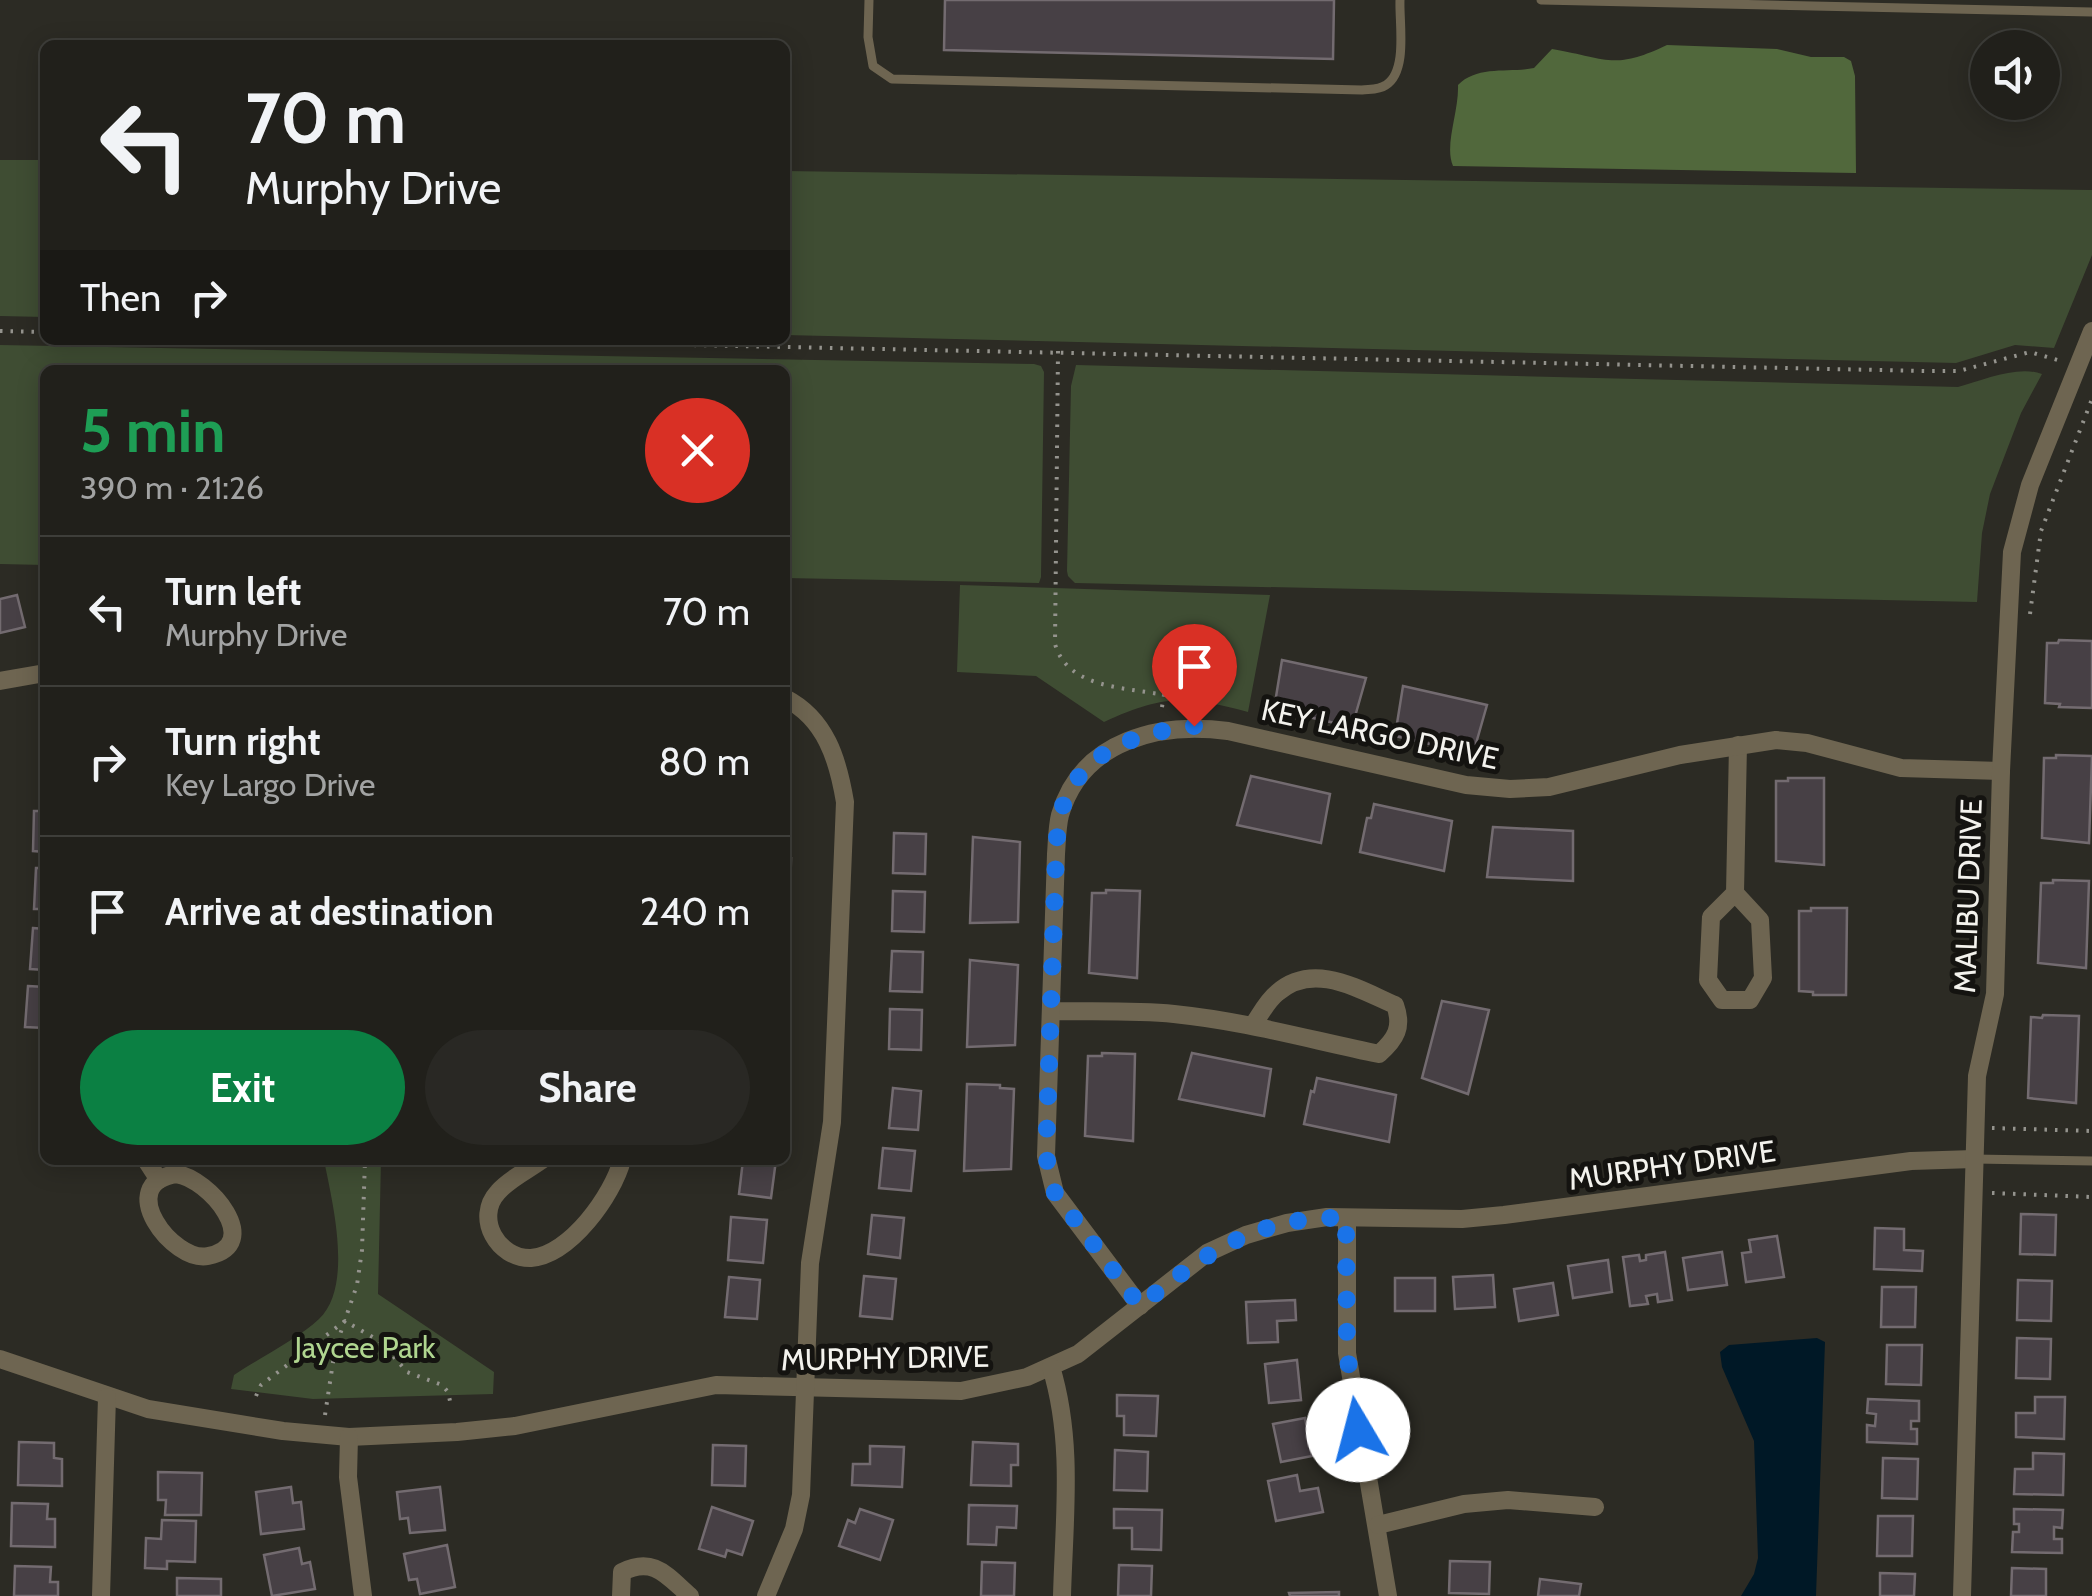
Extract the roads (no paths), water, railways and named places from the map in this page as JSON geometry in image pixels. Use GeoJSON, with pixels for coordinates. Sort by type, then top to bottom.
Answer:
{"type":"FeatureCollection","features":[{"type":"Feature","properties":{"kind":"street","name":"MALIBU DRIVE"},"geometry":{"type":"LineString","coordinates":[[1962,1596],[1974,1127],[1980,1052],[1995,994],[2012,552],[2030,485],[2092,331]]}},
{"type":"Feature","properties":{"kind":"street"},"geometry":{"type":"LineString","coordinates":[[0,681],[40,674]]}},
{"type":"Feature","properties":{"kind":"street"},"geometry":{"type":"LineString","coordinates":[[766,1596],[794,1530],[801,1495],[810,1263],[832,1122],[845,802],[838,762],[822,728],[790,702]]}},
{"type":"Feature","properties":{"kind":"street","name":"KEY LARGO DRIVE"},"geometry":{"type":"LineString","coordinates":[[1140,1306],[1055,1193],[1046,1156],[1060,815],[1074,785],[1098,757],[1128,738],[1194,726],[1466,785],[1510,789],[1549,787],[1680,755],[1776,740],[1901,768],[2001,771]]}},
{"type":"Feature","properties":{"kind":"street"},"geometry":{"type":"LineString","coordinates":[[1735,893],[1760,920],[1762,978],[1750,1000],[1722,1000],[1708,980],[1711,917],[1735,893],[1738,745]]}},
{"type":"Feature","properties":{"kind":"street"},"geometry":{"type":"LineString","coordinates":[[1051,1012],[1172,1014],[1253,1025],[1379,1054],[1395,1040],[1400,1019],[1394,1005],[1340,980],[1309,977],[1278,992],[1253,1025]]}},
{"type":"Feature","properties":{"kind":"street","name":"MURPHY DRIVE"},"geometry":{"type":"LineString","coordinates":[[0,1359],[148,1408],[349,1438],[515,1426],[716,1386],[961,1392],[1003,1385],[1052,1367],[1098,1340],[1189,1265],[1246,1235],[1287,1222],[1490,1216],[1911,1161],[1974,1159]]}},
{"type":"Feature","properties":{"kind":"street"},"geometry":{"type":"LineString","coordinates":[[149,1165],[158,1180]]}},
{"type":"Feature","properties":{"kind":"street"},"geometry":{"type":"LineString","coordinates":[[535,1165],[498,1190],[488,1214],[494,1238],[513,1255],[525,1258],[550,1252],[589,1222],[617,1180],[621,1165]]}},
{"type":"Feature","properties":{"kind":"street"},"geometry":{"type":"LineString","coordinates":[[184,1175],[229,1212],[232,1232],[222,1250],[213,1255],[192,1256],[154,1220],[148,1195],[158,1180],[184,1175]]}},
{"type":"Feature","properties":{"kind":"street"},"geometry":{"type":"LineString","coordinates":[[1346,1218],[1347,1353],[1388,1596]]}},
{"type":"Feature","properties":{"kind":"street"},"geometry":{"type":"LineString","coordinates":[[1052,1367],[1067,1438],[1062,1596]]}},
{"type":"Feature","properties":{"kind":"street"},"geometry":{"type":"LineString","coordinates":[[101,1596],[106,1397]]}},
{"type":"Feature","properties":{"kind":"street"},"geometry":{"type":"LineString","coordinates":[[349,1438],[348,1477],[363,1596]]}},
{"type":"Feature","properties":{"kind":"street"},"geometry":{"type":"LineString","coordinates":[[1378,1524],[1464,1504],[1508,1500],[1595,1507]]}},
{"type":"Feature","properties":{"kind":"street"},"geometry":{"type":"LineString","coordinates":[[620,1596],[622,1572],[636,1564],[657,1568],[690,1596]]}},
{"type":"Feature","properties":{"kind":"lane"},"geometry":{"type":"LineString","coordinates":[[868,0],[873,66],[892,79],[1362,90],[1386,85],[1398,68],[1400,0]]}},
{"type":"Feature","properties":{"kind":"lane"},"geometry":{"type":"LineString","coordinates":[[1541,0],[2029,5],[2073,6],[2092,12]]}},
{"type":"Feature","properties":{"kind":"lane"},"geometry":{"type":"LineString","coordinates":[[1974,1159],[2092,1161]]}},
{"type":"Feature","properties":{"kind":"water"},"geometry":{"type":"Polygon","coordinates":[[[1817,1338],[1825,1342],[1816,1596],[1741,1596],[1758,1558],[1754,1441],[1722,1367],[1720,1352],[1729,1345],[1817,1338]]]}},
{"type":"Feature","properties":{"kind":"park label","name":"Jaycee Park"},"geometry":{"type":"Point","coordinates":[365,1347]}}]}
